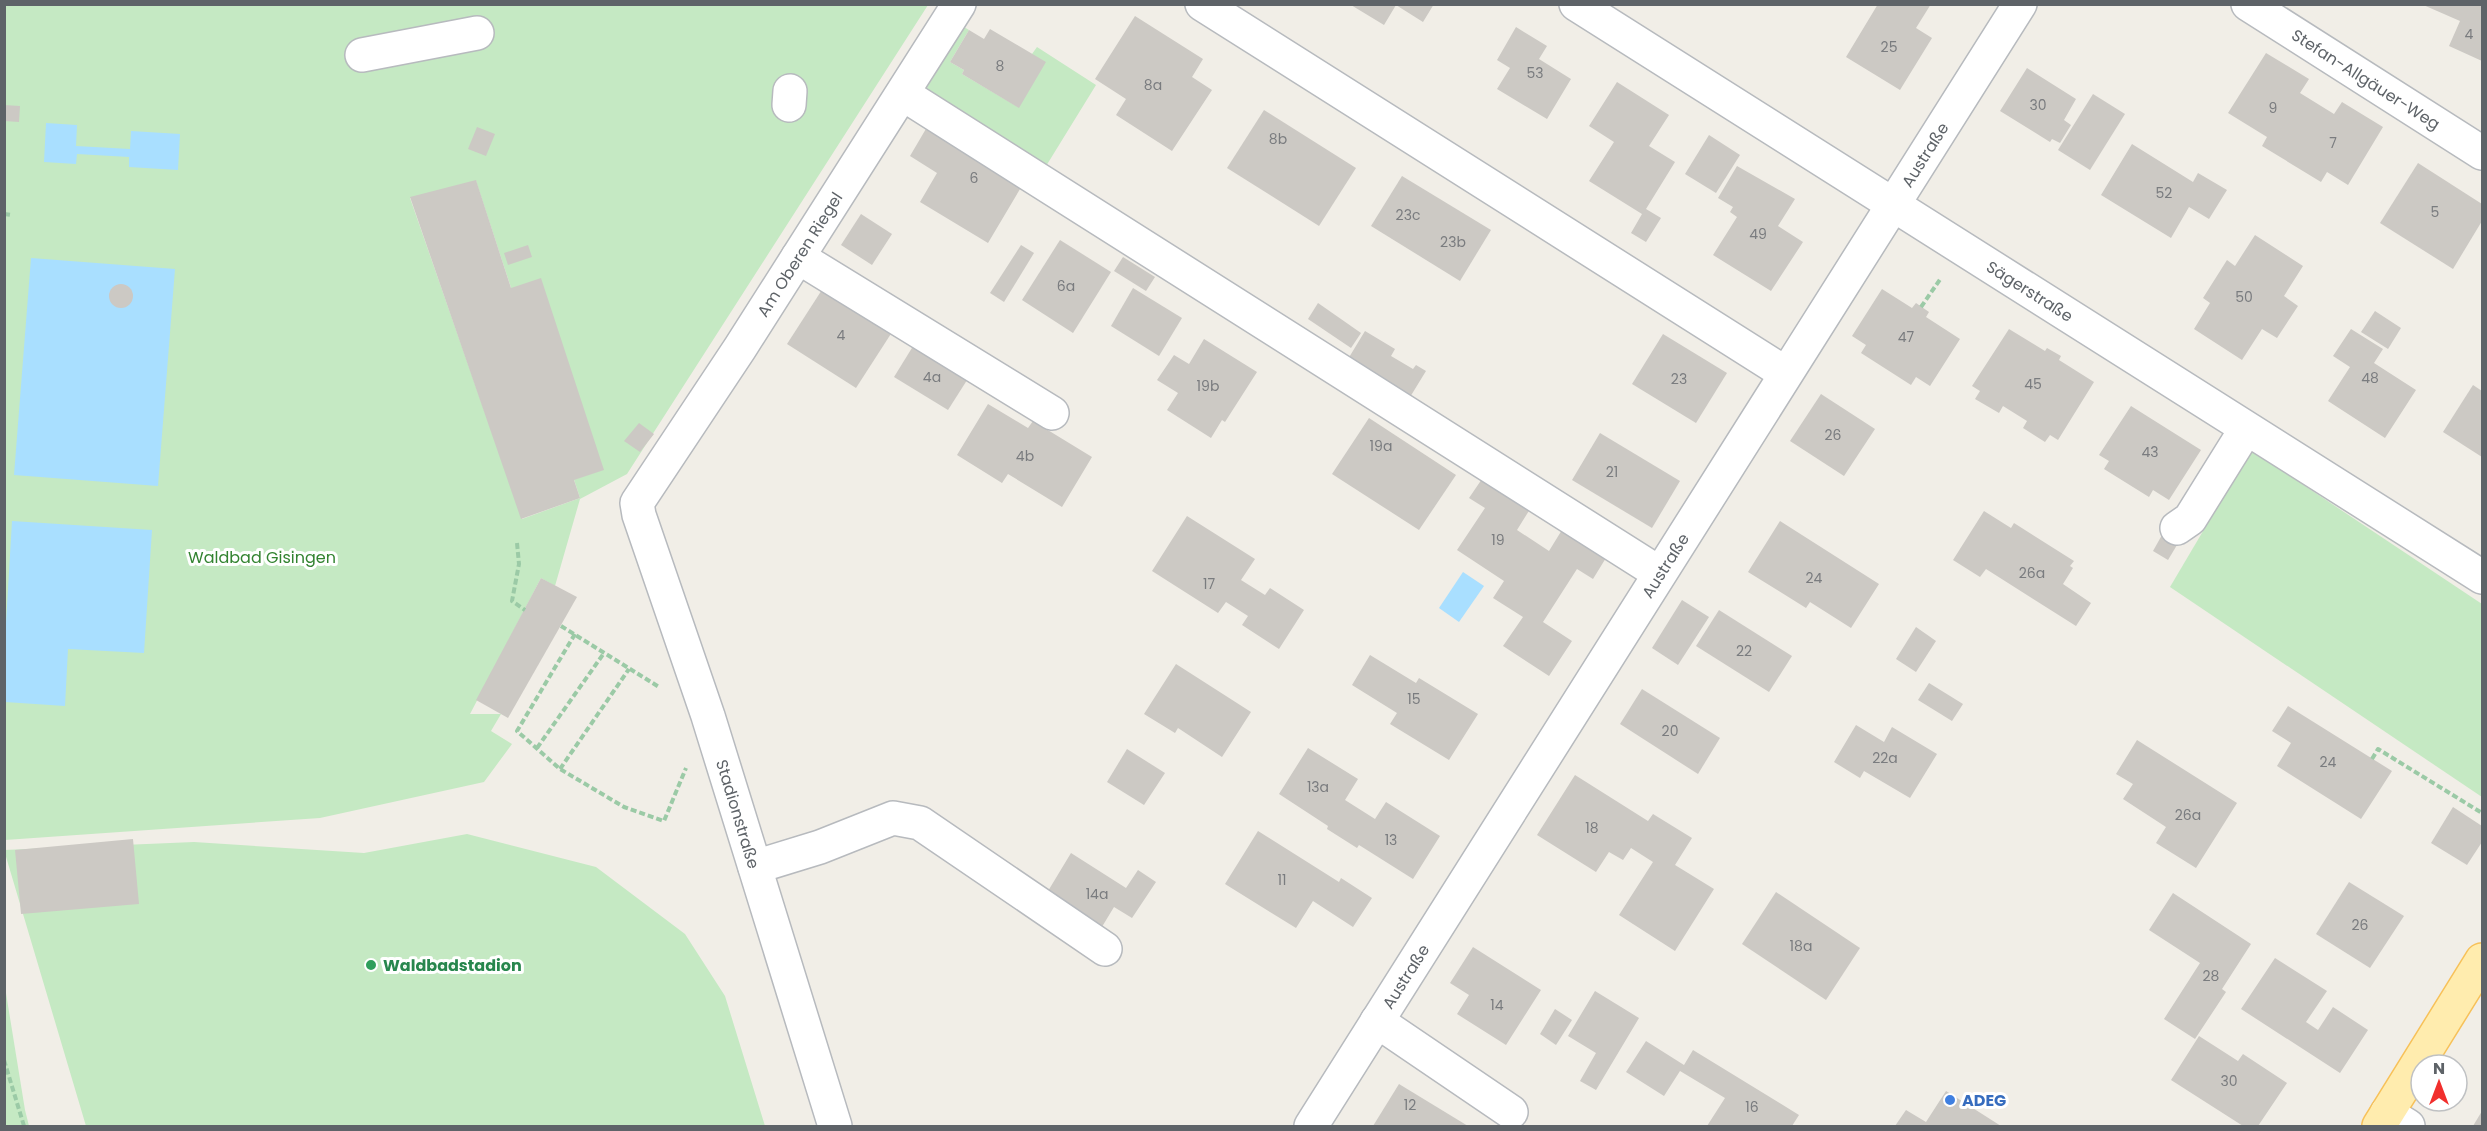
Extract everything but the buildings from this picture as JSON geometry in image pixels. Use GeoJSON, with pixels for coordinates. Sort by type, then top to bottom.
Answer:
{"type":"FeatureCollection","features":[{"type":"Feature","properties":{"kind":"main road"},"geometry":{"type":"LineString","coordinates":[[2392,1122],[2482,960]]}},
{"type":"Feature","properties":{"kind":"street","name":"Am Oberen Riegel"},"geometry":{"type":"LineString","coordinates":[[637,503],[798,257],[959,4]]}},
{"type":"Feature","properties":{"kind":"street"},"geometry":{"type":"LineString","coordinates":[[1202,4],[1785,374]]}},
{"type":"Feature","properties":{"kind":"street","name":"Sägerstraße"},"geometry":{"type":"LineString","coordinates":[[1576,4],[1892,206],[2482,577]]}},
{"type":"Feature","properties":{"kind":"street","name":"Austraße"},"geometry":{"type":"LineString","coordinates":[[1311,1126],[2020,4]]}},
{"type":"Feature","properties":{"kind":"street","name":"Stefan-Allgäuer-Weg"},"geometry":{"type":"LineString","coordinates":[[2248,4],[2482,153]]}},
{"type":"Feature","properties":{"kind":"street"},"geometry":{"type":"LineString","coordinates":[[362,55],[477,33]]}},
{"type":"Feature","properties":{"kind":"street"},"geometry":{"type":"LineString","coordinates":[[903,94],[1659,573]]}},
{"type":"Feature","properties":{"kind":"street"},"geometry":{"type":"LineString","coordinates":[[798,257],[1052,413]]}},
{"type":"Feature","properties":{"kind":"street"},"geometry":{"type":"LineString","coordinates":[[2177,528],[2190,519],[2246,429]]}},
{"type":"Feature","properties":{"kind":"street","name":"Stadionstraße"},"geometry":{"type":"LineString","coordinates":[[637,503],[639,515],[708,716],[836,1126]]}},
{"type":"Feature","properties":{"kind":"street"},"geometry":{"type":"LineString","coordinates":[[755,867],[820,847],[893,818],[920,823],[1105,949]]}},
{"type":"Feature","properties":{"kind":"street"},"geometry":{"type":"LineString","coordinates":[[1377,1021],[1511,1112]]}},
{"type":"Feature","properties":{"kind":"path"},"geometry":{"type":"LineString","coordinates":[[4,214],[11,215]]}},
{"type":"Feature","properties":{"kind":"path"},"geometry":{"type":"LineString","coordinates":[[517,543],[519,564],[512,601],[525,610]]}},
{"type":"Feature","properties":{"kind":"path"},"geometry":{"type":"LineString","coordinates":[[561,626],[708,716],[664,820],[624,807],[560,769],[517,732],[574,634]]}},
{"type":"Feature","properties":{"kind":"path"},"geometry":{"type":"LineString","coordinates":[[537,748],[604,652]]}},
{"type":"Feature","properties":{"kind":"path"},"geometry":{"type":"LineString","coordinates":[[560,769],[629,669]]}},
{"type":"Feature","properties":{"kind":"path"},"geometry":{"type":"LineString","coordinates":[[2372,759],[2378,748],[2482,813]]}},
{"type":"Feature","properties":{"kind":"path"},"geometry":{"type":"LineString","coordinates":[[4,1060],[7,1080],[24,1126]]}},
{"type":"Feature","properties":{"kind":"green space","name":"Waldbad Gisingen"},"geometry":{"type":"Polygon","coordinates":[[[5,5],[928,5],[627,474],[580,499],[555,586],[541,578],[470,714],[501,714],[491,731],[512,744],[484,782],[320,818],[5,840],[5,5]],[[476,181],[410,198],[522,519],[580,498],[476,181]]]}},
{"type":"Feature","properties":{"kind":"green space"},"geometry":{"type":"Polygon","coordinates":[[[964,27],[969,30],[950,62],[964,70],[962,74],[1018,107],[1032,54],[1037,47],[1096,85],[1043,171],[923,94],[964,27]]]}},
{"type":"Feature","properties":{"kind":"green space"},"geometry":{"type":"Polygon","coordinates":[[[2251,450],[2482,604],[2482,797],[2170,587],[2251,450]]]}},
{"type":"Feature","properties":{"kind":"green space","name":"Waldbadstadion"},"geometry":{"type":"Polygon","coordinates":[[[467,834],[596,867],[685,934],[725,996],[765,1126],[86,1126],[4,850],[194,842],[364,853],[467,834]]]}},
{"type":"Feature","properties":{"kind":"green space"},"geometry":{"type":"Polygon","coordinates":[[[5,987],[25,1110],[29,1126],[5,1126],[5,987]]]}},
{"type":"Feature","properties":{"kind":"water"},"geometry":{"type":"Polygon","coordinates":[[[46,123],[77,125],[76,146],[130,149],[131,131],[180,134],[178,170],[129,167],[129,157],[77,154],[76,164],[44,162],[46,123]]]}},
{"type":"Feature","properties":{"kind":"water"},"geometry":{"type":"Polygon","coordinates":[[[31,258],[175,269],[158,486],[14,475],[31,258]]]}},
{"type":"Feature","properties":{"kind":"water"},"geometry":{"type":"Polygon","coordinates":[[[12,521],[152,530],[144,653],[68,649],[65,706],[5,702],[5,640],[12,521]]]}},
{"type":"Feature","properties":{"kind":"water"},"geometry":{"type":"Polygon","coordinates":[[[1463,572],[1484,586],[1459,622],[1439,608],[1463,572]]]}},
{"type":"Feature","properties":{"kind":"place","name":"Waldbadstadion"},"geometry":{"type":"Point","coordinates":[371,965]}},
{"type":"Feature","properties":{"kind":"place","name":"ADEG"},"geometry":{"type":"Point","coordinates":[1950,1100]}}]}
